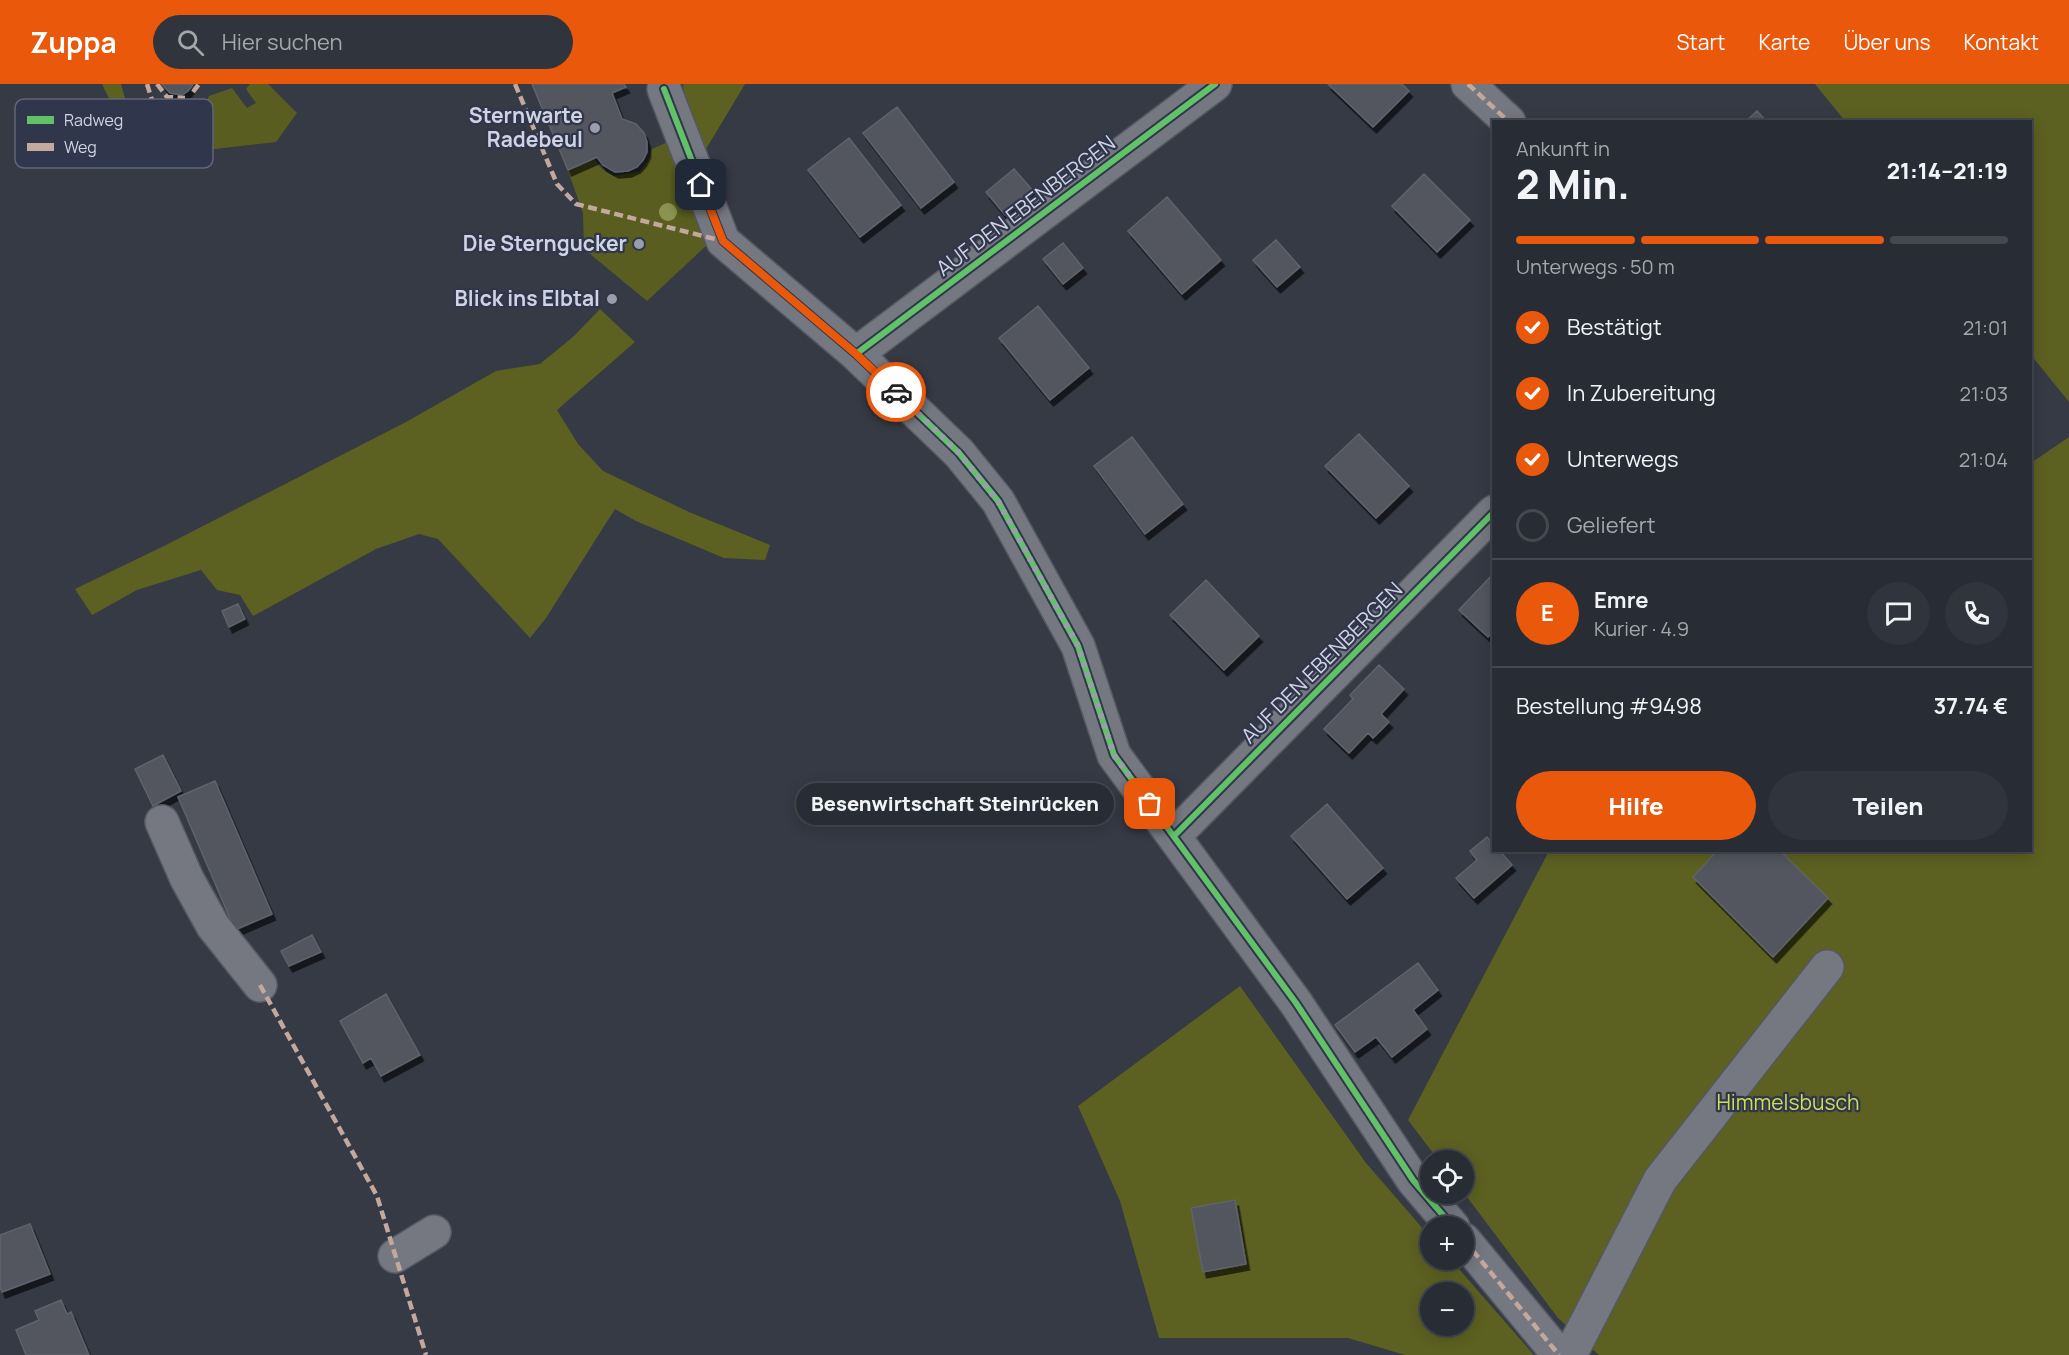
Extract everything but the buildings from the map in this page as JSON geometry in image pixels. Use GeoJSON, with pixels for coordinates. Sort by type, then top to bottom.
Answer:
{"type":"FeatureCollection","features":[{"type":"Feature","properties":{"kind":"street","name":"AUF DEN EBENBERGEN"},"geometry":{"type":"LineString","coordinates":[[856,354],[1215,84]]}},
{"type":"Feature","properties":{"kind":"street"},"geometry":{"type":"LineString","coordinates":[[1468,84],[1507,120]]}},
{"type":"Feature","properties":{"kind":"street"},"geometry":{"type":"LineString","coordinates":[[664,89],[723,241],[856,354],[959,453],[998,501],[1078,646],[1114,755],[1296,1003],[1413,1179],[1444,1216]]}},
{"type":"Feature","properties":{"kind":"street","name":"AUF DEN EBENBERGEN"},"geometry":{"type":"LineString","coordinates":[[1174,836],[1492,515]]}},
{"type":"Feature","properties":{"kind":"street"},"geometry":{"type":"LineString","coordinates":[[162,822],[213,926],[260,985]]}},
{"type":"Feature","properties":{"kind":"street"},"geometry":{"type":"LineString","coordinates":[[1570,1355],[1660,1180],[1827,967]]}},
{"type":"Feature","properties":{"kind":"street"},"geometry":{"type":"LineString","coordinates":[[395,1256],[434,1232]]}},
{"type":"Feature","properties":{"kind":"street"},"geometry":{"type":"LineString","coordinates":[[1474,1252],[1559,1355]]}},
{"type":"Feature","properties":{"kind":"green space"},"geometry":{"type":"Polygon","coordinates":[[[102,84],[121,84],[125,99],[109,99],[102,84]]]}},
{"type":"Feature","properties":{"kind":"green space"},"geometry":{"type":"Polygon","coordinates":[[[250,84],[268,84],[297,113],[276,142],[213,149],[213,99],[208,99],[209,96],[232,88],[247,108],[256,103],[246,89],[250,84]]]}},
{"type":"Feature","properties":{"kind":"green space"},"geometry":{"type":"Polygon","coordinates":[[[683,84],[745,84],[703,154],[686,106],[683,84]]]}},
{"type":"Feature","properties":{"kind":"green space"},"geometry":{"type":"Polygon","coordinates":[[[1815,84],[2069,84],[2069,402],[2032,356],[2032,120],[1844,120],[1815,84]]]}},
{"type":"Feature","properties":{"kind":"green space"},"geometry":{"type":"Polygon","coordinates":[[[668,142],[708,244],[647,301],[584,249],[583,213],[568,171],[594,159],[601,168],[613,176],[639,172],[648,161],[652,149],[668,142]]]}},
{"type":"Feature","properties":{"kind":"green space"},"geometry":{"type":"Polygon","coordinates":[[[600,309],[635,342],[557,410],[578,444],[603,471],[689,512],[770,545],[765,560],[724,558],[636,521],[615,509],[546,618],[530,638],[438,539],[419,534],[376,549],[253,616],[240,595],[217,590],[201,570],[137,590],[92,615],[75,589],[406,422],[496,371],[540,364],[574,336],[600,309]]]}},
{"type":"Feature","properties":{"kind":"green space","name":"Himmelsbusch"},"geometry":{"type":"Polygon","coordinates":[[[2069,437],[2069,1355],[1599,1355],[1558,1318],[1472,1204],[1474,1150],[1431,1150],[1408,1120],[1548,852],[2032,852],[2032,462],[2069,437]]]}},
{"type":"Feature","properties":{"kind":"green space"},"geometry":{"type":"Polygon","coordinates":[[[1240,986],[1366,1163],[1420,1225],[1420,1270],[1460,1270],[1470,1282],[1420,1282],[1420,1336],[1474,1336],[1474,1286],[1534,1355],[1405,1355],[1348,1338],[1159,1338],[1120,1201],[1078,1106],[1240,986]]]}},
{"type":"Feature","properties":{"kind":"marked path"},"geometry":{"type":"LineString","coordinates":[[147,84],[152,99]]}},
{"type":"Feature","properties":{"kind":"marked path"},"geometry":{"type":"LineString","coordinates":[[157,84],[167,97],[185,98]]}},
{"type":"Feature","properties":{"kind":"marked path"},"geometry":{"type":"LineString","coordinates":[[193,92],[199,84]]}},
{"type":"Feature","properties":{"kind":"marked path"},"geometry":{"type":"LineString","coordinates":[[515,84],[557,184],[576,204],[723,241]]}},
{"type":"Feature","properties":{"kind":"marked path"},"geometry":{"type":"LineString","coordinates":[[1468,84],[1507,120]]}},
{"type":"Feature","properties":{"kind":"marked path"},"geometry":{"type":"LineString","coordinates":[[260,985],[377,1196],[426,1355]]}},
{"type":"Feature","properties":{"kind":"marked path"},"geometry":{"type":"LineString","coordinates":[[1474,1252],[1559,1355]]}},
{"type":"Feature","properties":{"kind":"cycle path"},"geometry":{"type":"LineString","coordinates":[[856,354],[1215,84]]}},
{"type":"Feature","properties":{"kind":"cycle path"},"geometry":{"type":"LineString","coordinates":[[664,89],[723,241],[856,354],[959,453],[998,501],[1078,646],[1114,755],[1296,1003],[1413,1180],[1444,1216]]}},
{"type":"Feature","properties":{"kind":"cycle path"},"geometry":{"type":"LineString","coordinates":[[1174,836],[1492,514]]}},
{"type":"Feature","properties":{"kind":"way so far"},"geometry":{"type":"LineString","coordinates":[[896,392],[959,453],[998,501],[1078,646],[1114,755],[1150,804]]}},
{"type":"Feature","properties":{"kind":"place","name":"Sternwarte Radebeul"},"geometry":{"type":"Point","coordinates":[595,128]}},
{"type":"Feature","properties":{"kind":"place","name":"Die Sterngucker"},"geometry":{"type":"Point","coordinates":[639,244]}},
{"type":"Feature","properties":{"kind":"place","name":"Blick ins Elbtal"},"geometry":{"type":"Point","coordinates":[612,299]}},
{"type":"Feature","properties":{"kind":"place","name":"Besenwirtschaft Steinrücken"},"geometry":{"type":"Point","coordinates":[1150,804]}},
{"type":"Feature","properties":{"kind":"route"},"geometry":{"type":"LineString","coordinates":[[701,185],[723,241],[856,354],[896,392]]}}]}
